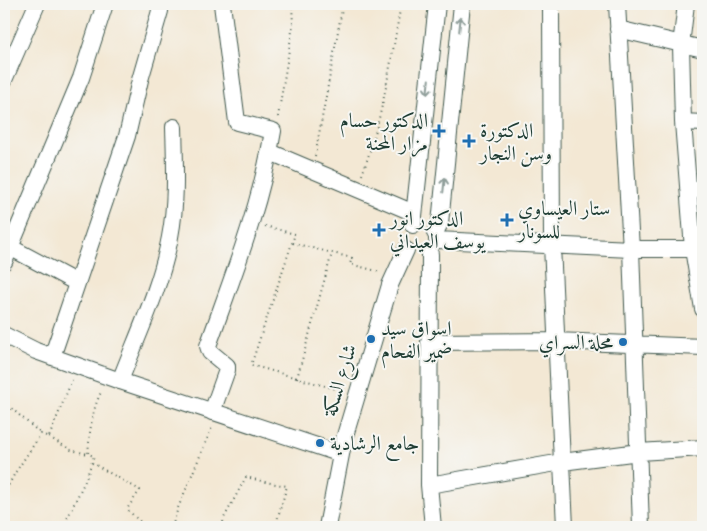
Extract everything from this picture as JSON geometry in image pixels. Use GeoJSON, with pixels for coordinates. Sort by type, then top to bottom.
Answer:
{"type":"FeatureCollection","features":[{"type":"Feature","properties":{"kind":"street"},"geometry":{"type":"LineString","coordinates":[[4,80],[38,4]]}},
{"type":"Feature","properties":{"kind":"street"},"geometry":{"type":"LineString","coordinates":[[4,262],[7,245],[81,78],[105,4]]}},
{"type":"Feature","properties":{"kind":"street"},"geometry":{"type":"LineString","coordinates":[[52,357],[127,136],[140,80],[160,11],[159,4]]}},
{"type":"Feature","properties":{"kind":"street"},"geometry":{"type":"LineString","coordinates":[[215,413],[227,370],[225,364],[210,352],[208,346],[252,222],[270,152],[273,131],[237,122],[222,4]]}},
{"type":"Feature","properties":{"kind":"street"},"geometry":{"type":"LineString","coordinates":[[437,4],[413,219],[405,233],[404,244],[406,250],[414,256],[425,256],[434,242],[440,224],[462,4]]}},
{"type":"Feature","properties":{"kind":"street"},"geometry":{"type":"LineString","coordinates":[[551,4],[552,245],[565,527]]}},
{"type":"Feature","properties":{"kind":"street"},"geometry":{"type":"LineString","coordinates":[[617,4],[631,249],[641,527]]}},
{"type":"Feature","properties":{"kind":"street"},"geometry":{"type":"LineString","coordinates":[[686,4],[681,45],[683,122],[696,189],[703,309]]}},
{"type":"Feature","properties":{"kind":"street"},"geometry":{"type":"LineString","coordinates":[[618,29],[703,49]]}},
{"type":"Feature","properties":{"kind":"street"},"geometry":{"type":"LineString","coordinates":[[683,122],[703,123]]}},
{"type":"Feature","properties":{"kind":"street"},"geometry":{"type":"LineString","coordinates":[[114,379],[160,278],[170,236],[176,184],[174,127]]}},
{"type":"Feature","properties":{"kind":"street"},"geometry":{"type":"LineString","coordinates":[[270,152],[357,189],[428,226],[434,242],[429,342],[429,485],[433,527]]}},
{"type":"Feature","properties":{"kind":"street"},"geometry":{"type":"LineString","coordinates":[[434,242],[631,249],[698,249]]}},
{"type":"Feature","properties":{"kind":"street"},"geometry":{"type":"LineString","coordinates":[[7,245],[77,283]]}},
{"type":"Feature","properties":{"kind":"street","name":"شارع السكة"},"geometry":{"type":"LineString","coordinates":[[327,527],[341,454],[357,395],[390,285],[406,250]]}},
{"type":"Feature","properties":{"kind":"street"},"geometry":{"type":"LineString","coordinates":[[4,335],[77,366],[341,454]]}},
{"type":"Feature","properties":{"kind":"street"},"geometry":{"type":"LineString","coordinates":[[429,342],[556,341],[703,347]]}},
{"type":"Feature","properties":{"kind":"street"},"geometry":{"type":"LineString","coordinates":[[429,485],[562,462],[639,452],[703,448]]}},
{"type":"Feature","properties":{"kind":"path"},"geometry":{"type":"LineString","coordinates":[[273,131],[278,116],[293,24],[292,4]]}},
{"type":"Feature","properties":{"kind":"path"},"geometry":{"type":"LineString","coordinates":[[312,171],[343,4]]}},
{"type":"Feature","properties":{"kind":"path"},"geometry":{"type":"LineString","coordinates":[[357,189],[374,142],[401,4]]}},
{"type":"Feature","properties":{"kind":"path"},"geometry":{"type":"LineString","coordinates":[[252,222],[295,234],[251,365],[357,395]]}},
{"type":"Feature","properties":{"kind":"path"},"geometry":{"type":"LineString","coordinates":[[293,243],[352,258],[350,264],[394,276]]}},
{"type":"Feature","properties":{"kind":"path"},"geometry":{"type":"LineString","coordinates":[[297,378],[332,253]]}},
{"type":"Feature","properties":{"kind":"path"},"geometry":{"type":"LineString","coordinates":[[50,437],[77,366]]}},
{"type":"Feature","properties":{"kind":"path"},"geometry":{"type":"LineString","coordinates":[[88,454],[94,406],[114,379]]}},
{"type":"Feature","properties":{"kind":"path"},"geometry":{"type":"LineString","coordinates":[[4,402],[41,434],[72,450],[94,456],[63,527]]}},
{"type":"Feature","properties":{"kind":"path"},"geometry":{"type":"LineString","coordinates":[[172,527],[215,413]]}},
{"type":"Feature","properties":{"kind":"path"},"geometry":{"type":"LineString","coordinates":[[4,494],[15,473],[41,434]]}},
{"type":"Feature","properties":{"kind":"path"},"geometry":{"type":"LineString","coordinates":[[92,463],[140,490],[127,509],[148,527]]}},
{"type":"Feature","properties":{"kind":"path"},"geometry":{"type":"LineString","coordinates":[[222,527],[224,518],[246,477],[287,486],[275,527]]}},
{"type":"Feature","properties":{"kind":"place","name":"الدكتور حسام مزار المحنة"},"geometry":{"type":"Point","coordinates":[439,131]}},
{"type":"Feature","properties":{"kind":"place","name":"الدكتورة وسن النجار"},"geometry":{"type":"Point","coordinates":[469,141]}},
{"type":"Feature","properties":{"kind":"place","name":"ستار العيساوي للسونار"},"geometry":{"type":"Point","coordinates":[507,220]}},
{"type":"Feature","properties":{"kind":"place","name":"الدكتور انور يوسف العيداني"},"geometry":{"type":"Point","coordinates":[379,230]}},
{"type":"Feature","properties":{"kind":"place","name":"اسواق سيد ضمير الفحام"},"geometry":{"type":"Point","coordinates":[371,339]}},
{"type":"Feature","properties":{"kind":"place","name":"محلة السراي"},"geometry":{"type":"Point","coordinates":[623,342]}},
{"type":"Feature","properties":{"kind":"place","name":"جامع الرشادية"},"geometry":{"type":"Point","coordinates":[320,443]}}]}
